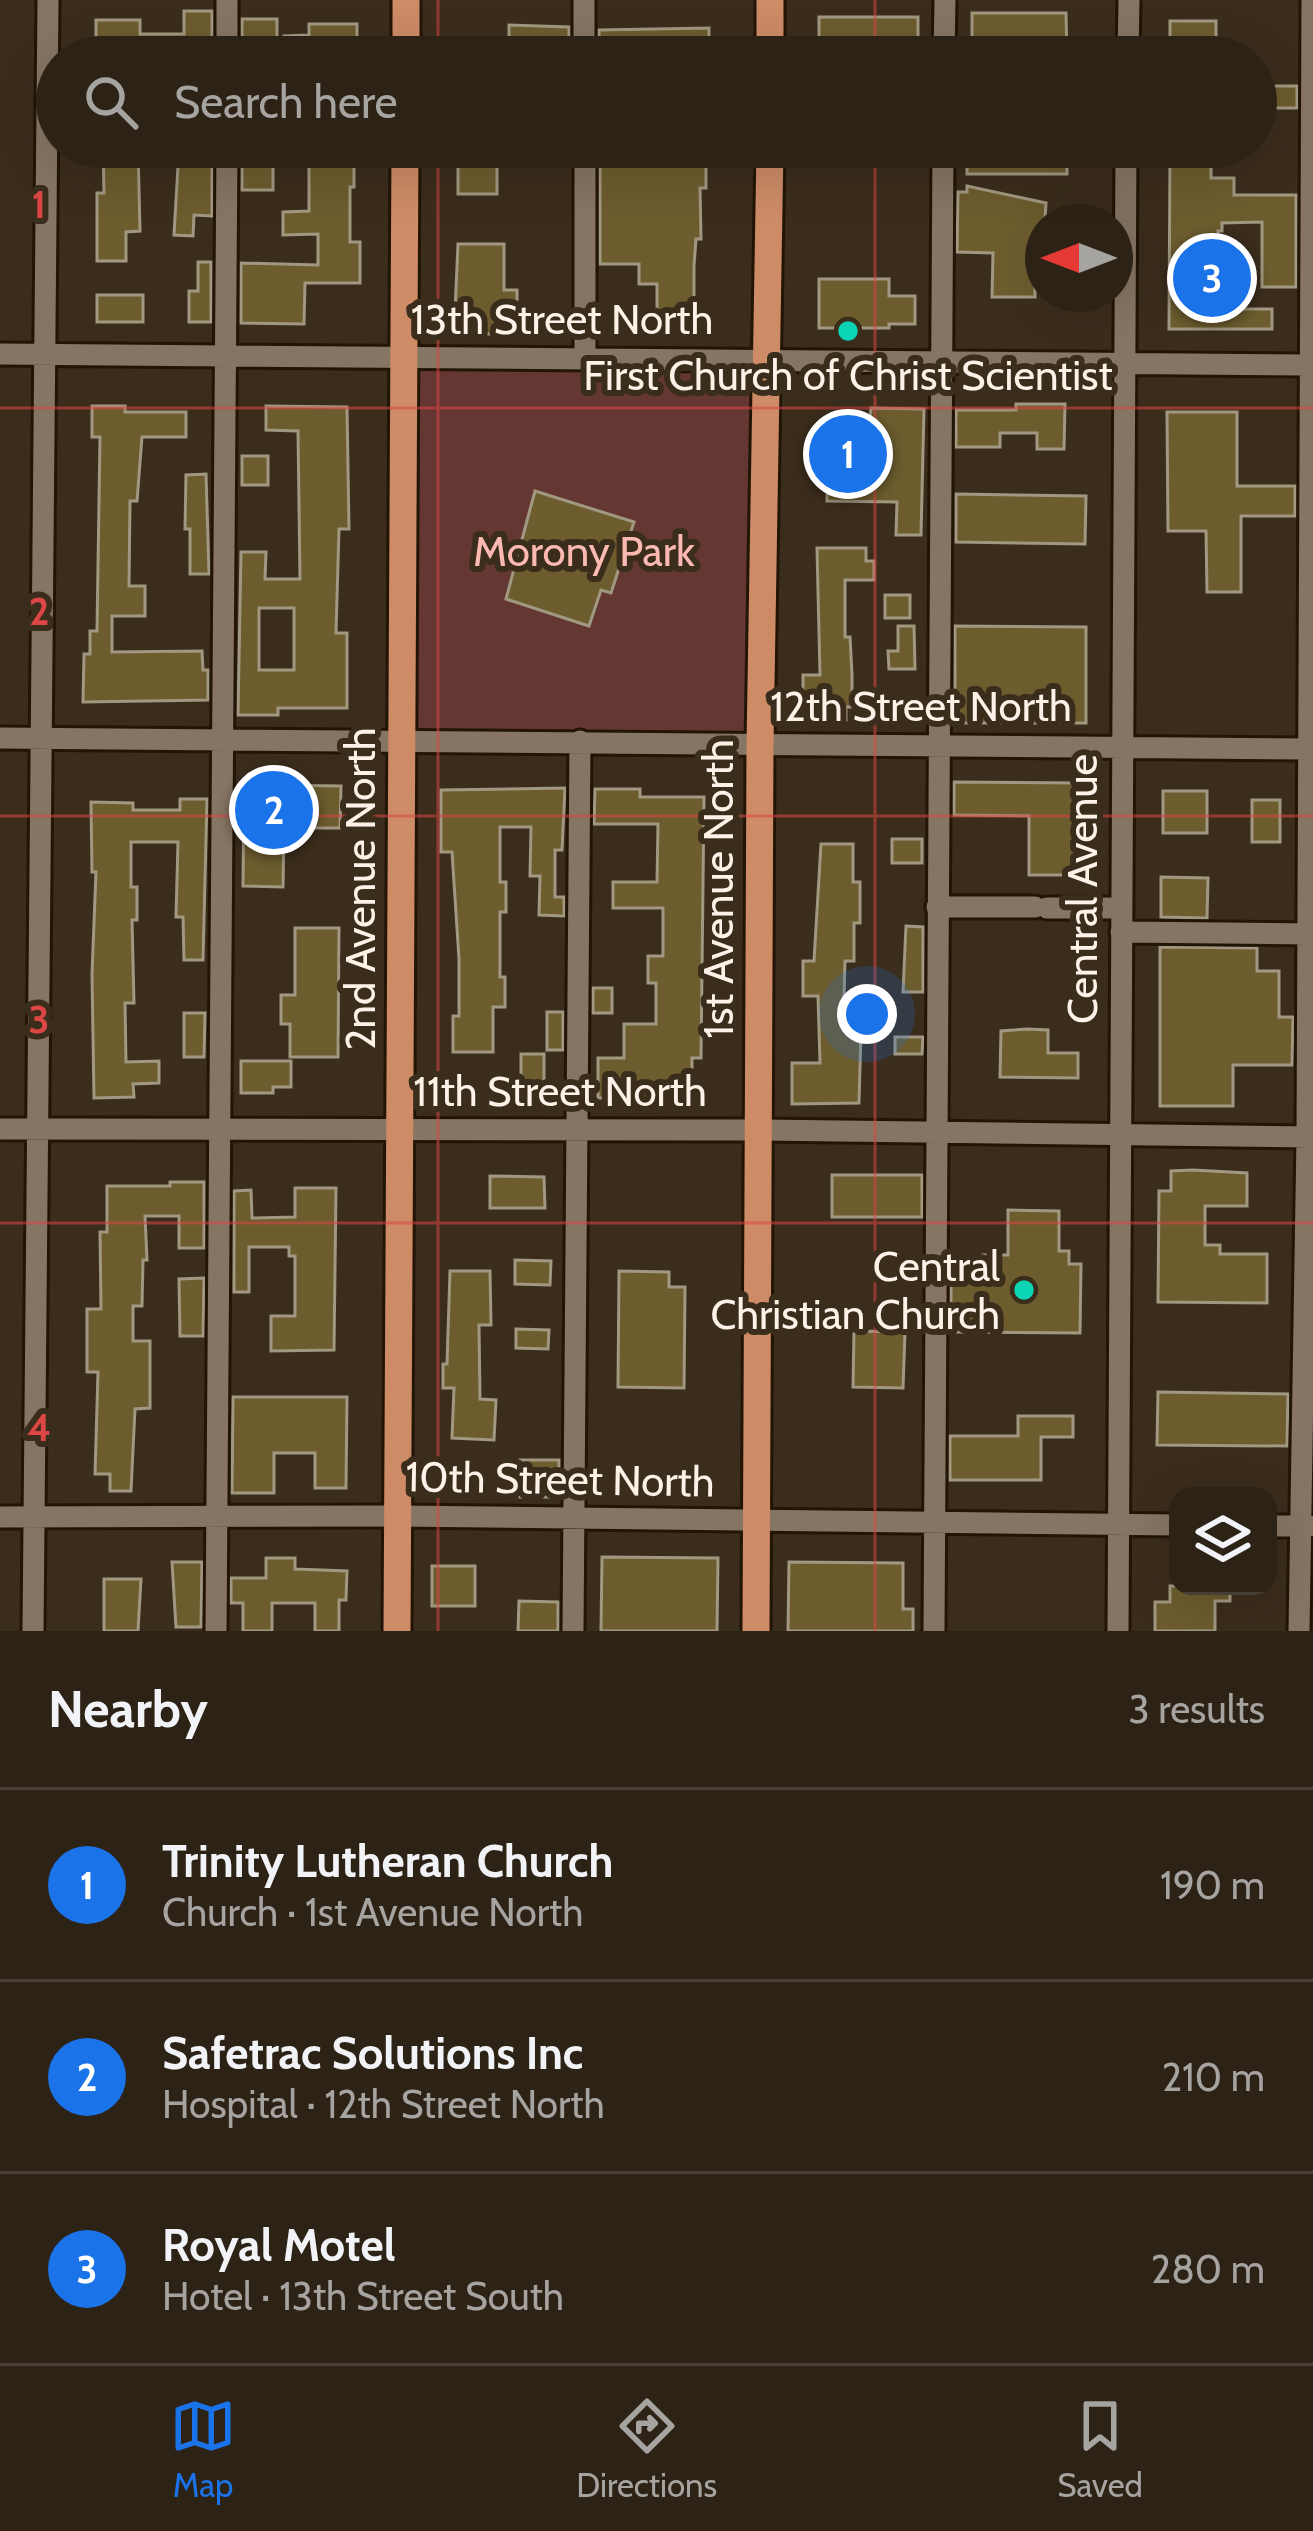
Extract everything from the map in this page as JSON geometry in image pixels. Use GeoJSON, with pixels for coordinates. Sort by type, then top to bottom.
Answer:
{"type":"FeatureCollection","features":[{"type":"Feature","properties":{"kind":"main road"},"geometry":{"type":"LineString","coordinates":[[406,0],[406,36]]}},
{"type":"Feature","properties":{"kind":"main road"},"geometry":{"type":"LineString","coordinates":[[770,0],[770,36]]}},
{"type":"Feature","properties":{"kind":"main road","name":"2nd Avenue North"},"geometry":{"type":"LineString","coordinates":[[398,1631],[405,168]]}},
{"type":"Feature","properties":{"kind":"main road","name":"1st Avenue North"},"geometry":{"type":"LineString","coordinates":[[757,1631],[760,745],[770,168]]}},
{"type":"Feature","properties":{"kind":"street"},"geometry":{"type":"LineString","coordinates":[[48,36],[49,0]]}},
{"type":"Feature","properties":{"kind":"street"},"geometry":{"type":"LineString","coordinates":[[227,0],[227,36]]}},
{"type":"Feature","properties":{"kind":"street"},"geometry":{"type":"LineString","coordinates":[[584,0],[584,36]]}},
{"type":"Feature","properties":{"kind":"street"},"geometry":{"type":"LineString","coordinates":[[944,36],[945,0]]}},
{"type":"Feature","properties":{"kind":"street"},"geometry":{"type":"LineString","coordinates":[[1128,36],[1129,0]]}},
{"type":"Feature","properties":{"kind":"street"},"geometry":{"type":"LineString","coordinates":[[1299,1631],[1307,1526],[1312,0]]}},
{"type":"Feature","properties":{"kind":"street"},"geometry":{"type":"LineString","coordinates":[[33,1631],[47,168]]}},
{"type":"Feature","properties":{"kind":"street"},"geometry":{"type":"LineString","coordinates":[[216,1631],[227,168]]}},
{"type":"Feature","properties":{"kind":"street"},"geometry":{"type":"LineString","coordinates":[[585,168],[586,358]]}},
{"type":"Feature","properties":{"kind":"street"},"geometry":{"type":"LineString","coordinates":[[934,1631],[944,168]]}},
{"type":"Feature","properties":{"kind":"street","name":"Central Avenue"},"geometry":{"type":"LineString","coordinates":[[1118,1631],[1126,168]]}},
{"type":"Feature","properties":{"kind":"street","name":"13th Street North"},"geometry":{"type":"LineString","coordinates":[[0,354],[1312,365]]}},
{"type":"Feature","properties":{"kind":"street","name":"12th Street North"},"geometry":{"type":"LineString","coordinates":[[0,738],[1311,749]]}},
{"type":"Feature","properties":{"kind":"street"},"geometry":{"type":"LineString","coordinates":[[573,1631],[580,741]]}},
{"type":"Feature","properties":{"kind":"street"},"geometry":{"type":"LineString","coordinates":[[937,907],[1121,908]]}},
{"type":"Feature","properties":{"kind":"street"},"geometry":{"type":"LineString","coordinates":[[1121,932],[1308,934]]}},
{"type":"Feature","properties":{"kind":"street","name":"11th Street North"},"geometry":{"type":"LineString","coordinates":[[0,1129],[760,1130],[1310,1137]]}},
{"type":"Feature","properties":{"kind":"street","name":"10th Street North"},"geometry":{"type":"LineString","coordinates":[[0,1517],[398,1516],[1169,1525]]}},
{"type":"Feature","properties":{"kind":"green space","name":"Morony Park"},"geometry":{"type":"Polygon","coordinates":[[[404,357],[769,359],[760,745],[404,743],[404,357]]]}},
{"type":"Feature","properties":{"kind":"building"},"geometry":{"type":"Polygon","coordinates":[[[184,11],[212,11],[212,36],[96,36],[96,20],[140,20],[140,34],[184,34],[184,11]]]}},
{"type":"Feature","properties":{"kind":"building"},"geometry":{"type":"Polygon","coordinates":[[[972,13],[1066,13],[1067,36],[972,36],[972,13]]]}},
{"type":"Feature","properties":{"kind":"building"},"geometry":{"type":"Polygon","coordinates":[[[819,17],[918,17],[918,36],[819,36],[819,17]]]}},
{"type":"Feature","properties":{"kind":"building"},"geometry":{"type":"Polygon","coordinates":[[[242,19],[277,19],[277,36],[242,36],[242,19]]]}},
{"type":"Feature","properties":{"kind":"building"},"geometry":{"type":"Polygon","coordinates":[[[1170,21],[1216,21],[1216,36],[1170,36],[1170,21]]]}},
{"type":"Feature","properties":{"kind":"building"},"geometry":{"type":"Polygon","coordinates":[[[309,24],[357,24],[357,36],[284,36],[309,35],[309,24]]]}},
{"type":"Feature","properties":{"kind":"building"},"geometry":{"type":"Polygon","coordinates":[[[509,25],[569,27],[569,36],[509,36],[509,25]]]}},
{"type":"Feature","properties":{"kind":"building"},"geometry":{"type":"Polygon","coordinates":[[[709,28],[709,36],[599,36],[599,30],[709,28]]]}},
{"type":"Feature","properties":{"kind":"building"},"geometry":{"type":"Polygon","coordinates":[[[1277,86],[1297,86],[1297,108],[1277,108],[1277,86]]]}},
{"type":"Feature","properties":{"kind":"building"},"geometry":{"type":"Polygon","coordinates":[[[103,168],[138,168],[140,231],[126,232],[126,261],[97,261],[97,193],[104,193],[103,168]]]}},
{"type":"Feature","properties":{"kind":"building"},"geometry":{"type":"Polygon","coordinates":[[[178,168],[212,168],[212,216],[194,215],[193,236],[174,235],[178,168]]]}},
{"type":"Feature","properties":{"kind":"building"},"geometry":{"type":"Polygon","coordinates":[[[242,168],[273,168],[273,190],[242,190],[242,168]]]}},
{"type":"Feature","properties":{"kind":"building"},"geometry":{"type":"Polygon","coordinates":[[[309,168],[354,168],[350,242],[360,242],[360,283],[305,283],[304,324],[241,323],[241,263],[318,265],[318,234],[283,235],[283,212],[309,211],[309,168]]]}},
{"type":"Feature","properties":{"kind":"building"},"geometry":{"type":"Polygon","coordinates":[[[458,168],[497,168],[497,194],[458,194],[458,168]]]}},
{"type":"Feature","properties":{"kind":"building"},"geometry":{"type":"Polygon","coordinates":[[[600,168],[706,168],[706,188],[700,188],[701,239],[696,239],[694,266],[694,330],[657,330],[657,284],[639,284],[639,264],[600,264],[600,168]]]}},
{"type":"Feature","properties":{"kind":"building"},"geometry":{"type":"Polygon","coordinates":[[[967,168],[1067,168],[1067,174],[967,174],[967,168]]]}},
{"type":"Feature","properties":{"kind":"building"},"geometry":{"type":"Polygon","coordinates":[[[1170,168],[1211,168],[1211,178],[1234,178],[1234,195],[1296,195],[1296,287],[1262,287],[1262,222],[1222,223],[1218,231],[1218,309],[1272,309],[1272,329],[1169,329],[1170,168]]]}},
{"type":"Feature","properties":{"kind":"building"},"geometry":{"type":"Polygon","coordinates":[[[967,186],[1046,203],[1025,204],[1025,297],[992,297],[993,253],[957,252],[958,192],[967,192],[967,186]]]}},
{"type":"Feature","properties":{"kind":"building"},"geometry":{"type":"Polygon","coordinates":[[[458,244],[504,244],[504,290],[517,290],[517,334],[454,334],[458,244]]]}},
{"type":"Feature","properties":{"kind":"building"},"geometry":{"type":"Polygon","coordinates":[[[198,262],[211,262],[211,322],[189,322],[189,291],[198,291],[198,262]]]}},
{"type":"Feature","properties":{"kind":"building"},"geometry":{"type":"Polygon","coordinates":[[[819,279],[889,279],[889,296],[915,296],[915,324],[819,328],[819,279]]]}},
{"type":"Feature","properties":{"kind":"building"},"geometry":{"type":"Polygon","coordinates":[[[97,295],[143,295],[143,322],[97,322],[97,295]]]}},
{"type":"Feature","properties":{"kind":"building"},"geometry":{"type":"Polygon","coordinates":[[[1016,404],[1065,404],[1064,449],[1037,449],[1037,433],[1000,433],[1000,447],[956,447],[956,410],[1016,410],[1016,404]]]}},
{"type":"Feature","properties":{"kind":"building"},"geometry":{"type":"Polygon","coordinates":[[[92,406],[125,406],[125,412],[186,412],[186,437],[142,437],[137,501],[130,501],[129,586],[145,586],[145,616],[112,616],[112,652],[202,651],[203,670],[208,670],[208,700],[83,702],[84,654],[90,654],[90,631],[97,631],[100,437],[92,437],[92,406]]]}},
{"type":"Feature","properties":{"kind":"building"},"geometry":{"type":"Polygon","coordinates":[[[266,406],[347,407],[349,529],[339,529],[336,633],[347,633],[347,708],[278,708],[278,715],[238,715],[241,552],[266,552],[265,579],[300,579],[298,431],[266,430],[266,406]],[[259,608],[259,670],[294,670],[294,608],[259,608]]]}},
{"type":"Feature","properties":{"kind":"building"},"geometry":{"type":"Polygon","coordinates":[[[871,408],[924,409],[921,535],[896,535],[897,502],[827,501],[828,417],[870,417],[871,408]]]}},
{"type":"Feature","properties":{"kind":"building"},"geometry":{"type":"Polygon","coordinates":[[[1167,412],[1237,412],[1237,486],[1295,486],[1295,516],[1241,516],[1241,592],[1207,592],[1206,531],[1168,531],[1167,412]]]}},
{"type":"Feature","properties":{"kind":"building"},"geometry":{"type":"Polygon","coordinates":[[[242,456],[268,456],[268,485],[242,485],[242,456]]]}},
{"type":"Feature","properties":{"kind":"building"},"geometry":{"type":"Polygon","coordinates":[[[206,474],[209,574],[190,574],[186,475],[206,474]]]}},
{"type":"Feature","properties":{"kind":"building"},"geometry":{"type":"Polygon","coordinates":[[[535,491],[634,522],[611,593],[601,590],[589,626],[506,599],[535,491]]]}},
{"type":"Feature","properties":{"kind":"building"},"geometry":{"type":"Polygon","coordinates":[[[956,494],[1086,496],[1085,544],[956,542],[956,494]]]}},
{"type":"Feature","properties":{"kind":"building"},"geometry":{"type":"Polygon","coordinates":[[[817,548],[866,548],[866,561],[874,561],[874,580],[845,580],[845,637],[850,637],[852,675],[852,707],[846,707],[846,720],[803,720],[803,675],[820,675],[817,548]]]}},
{"type":"Feature","properties":{"kind":"building"},"geometry":{"type":"Polygon","coordinates":[[[885,595],[910,595],[910,618],[885,618],[885,595]]]}},
{"type":"Feature","properties":{"kind":"building"},"geometry":{"type":"Polygon","coordinates":[[[898,626],[914,626],[915,669],[889,669],[888,651],[898,651],[898,626]]]}},
{"type":"Feature","properties":{"kind":"building"},"geometry":{"type":"Polygon","coordinates":[[[955,626],[1086,627],[1086,723],[955,723],[955,626]]]}},
{"type":"Feature","properties":{"kind":"building"},"geometry":{"type":"Polygon","coordinates":[[[954,782],[1079,783],[1083,875],[1029,875],[1029,816],[954,815],[954,782]]]}},
{"type":"Feature","properties":{"kind":"building"},"geometry":{"type":"Polygon","coordinates":[[[244,785],[341,786],[340,828],[284,828],[283,887],[243,886],[244,785]]]}},
{"type":"Feature","properties":{"kind":"building"},"geometry":{"type":"Polygon","coordinates":[[[565,788],[562,850],[555,850],[555,897],[564,897],[564,916],[539,915],[540,876],[530,876],[531,827],[500,827],[500,882],[506,882],[506,912],[500,912],[505,1007],[493,1007],[493,1052],[453,1052],[453,1016],[459,1016],[459,959],[452,852],[441,852],[441,790],[565,788]]]}},
{"type":"Feature","properties":{"kind":"building"},"geometry":{"type":"Polygon","coordinates":[[[595,789],[640,789],[640,797],[704,797],[701,1058],[692,1058],[692,1098],[598,1098],[598,1058],[624,1058],[624,1024],[656,1024],[656,983],[648,983],[648,956],[663,956],[663,908],[613,908],[613,882],[657,882],[658,824],[594,824],[595,789]]]}},
{"type":"Feature","properties":{"kind":"building"},"geometry":{"type":"Polygon","coordinates":[[[1163,791],[1207,791],[1207,833],[1163,833],[1163,791]]]}},
{"type":"Feature","properties":{"kind":"building"},"geometry":{"type":"Polygon","coordinates":[[[180,799],[207,799],[203,960],[184,960],[183,917],[176,917],[178,842],[131,842],[137,920],[132,920],[134,1003],[125,1003],[126,1062],[159,1061],[159,1083],[133,1084],[134,1097],[94,1098],[96,872],[92,872],[91,802],[133,803],[133,810],[180,810],[180,799]]]}},
{"type":"Feature","properties":{"kind":"building"},"geometry":{"type":"Polygon","coordinates":[[[1252,800],[1280,800],[1280,842],[1252,842],[1252,800]]]}},
{"type":"Feature","properties":{"kind":"building"},"geometry":{"type":"Polygon","coordinates":[[[892,839],[922,839],[922,863],[892,863],[892,839]]]}},
{"type":"Feature","properties":{"kind":"building"},"geometry":{"type":"Polygon","coordinates":[[[821,844],[853,844],[853,882],[860,882],[860,923],[854,923],[854,961],[845,961],[844,997],[862,997],[859,1103],[792,1104],[792,1063],[820,1063],[818,996],[803,996],[803,961],[814,961],[821,844]]]}},
{"type":"Feature","properties":{"kind":"building"},"geometry":{"type":"Polygon","coordinates":[[[1161,877],[1208,878],[1207,918],[1161,917],[1161,877]]]}},
{"type":"Feature","properties":{"kind":"building"},"geometry":{"type":"Polygon","coordinates":[[[906,926],[923,927],[923,992],[903,992],[906,926]]]}},
{"type":"Feature","properties":{"kind":"building"},"geometry":{"type":"Polygon","coordinates":[[[295,928],[339,928],[338,1057],[290,1057],[290,1024],[281,1024],[281,995],[295,995],[295,928]]]}},
{"type":"Feature","properties":{"kind":"building"},"geometry":{"type":"Polygon","coordinates":[[[1160,947],[1257,948],[1257,971],[1279,971],[1279,1017],[1293,1017],[1292,1065],[1233,1065],[1233,1106],[1160,1106],[1160,947]]]}},
{"type":"Feature","properties":{"kind":"building"},"geometry":{"type":"Polygon","coordinates":[[[593,988],[612,988],[612,1013],[593,1013],[593,988]]]}},
{"type":"Feature","properties":{"kind":"building"},"geometry":{"type":"Polygon","coordinates":[[[547,1012],[563,1012],[563,1050],[547,1050],[547,1012]]]}},
{"type":"Feature","properties":{"kind":"building"},"geometry":{"type":"Polygon","coordinates":[[[184,1013],[205,1013],[204,1057],[184,1057],[184,1013]]]}},
{"type":"Feature","properties":{"kind":"building"},"geometry":{"type":"Polygon","coordinates":[[[1048,1030],[1048,1053],[1078,1053],[1078,1078],[1000,1077],[1001,1031],[1048,1030]]]}},
{"type":"Feature","properties":{"kind":"building"},"geometry":{"type":"Polygon","coordinates":[[[895,1037],[923,1037],[922,1054],[895,1054],[895,1037]]]}},
{"type":"Feature","properties":{"kind":"building"},"geometry":{"type":"Polygon","coordinates":[[[521,1054],[544,1054],[544,1089],[521,1089],[521,1054]]]}},
{"type":"Feature","properties":{"kind":"building"},"geometry":{"type":"Polygon","coordinates":[[[241,1061],[291,1061],[291,1087],[273,1087],[273,1093],[241,1093],[241,1061]]]}},
{"type":"Feature","properties":{"kind":"building"},"geometry":{"type":"Polygon","coordinates":[[[1171,1171],[1247,1173],[1247,1206],[1205,1206],[1205,1245],[1220,1245],[1220,1254],[1267,1254],[1267,1303],[1158,1302],[1159,1191],[1171,1191],[1171,1171]]]}},
{"type":"Feature","properties":{"kind":"building"},"geometry":{"type":"Polygon","coordinates":[[[832,1175],[922,1175],[922,1217],[832,1217],[832,1175]]]}},
{"type":"Feature","properties":{"kind":"building"},"geometry":{"type":"Polygon","coordinates":[[[490,1176],[544,1177],[545,1208],[490,1208],[490,1176]]]}},
{"type":"Feature","properties":{"kind":"building"},"geometry":{"type":"Polygon","coordinates":[[[170,1182],[204,1182],[204,1248],[179,1248],[179,1216],[145,1216],[147,1260],[143,1260],[142,1306],[133,1306],[133,1341],[150,1341],[150,1408],[135,1409],[131,1491],[110,1491],[110,1474],[95,1474],[98,1372],[87,1372],[87,1309],[101,1309],[100,1232],[107,1232],[107,1186],[170,1186],[170,1182]]]}},
{"type":"Feature","properties":{"kind":"building"},"geometry":{"type":"Polygon","coordinates":[[[295,1188],[336,1188],[334,1350],[271,1351],[271,1316],[295,1316],[295,1256],[289,1256],[289,1247],[249,1247],[249,1292],[234,1292],[234,1191],[251,1190],[252,1218],[295,1217],[295,1188]]]}},
{"type":"Feature","properties":{"kind":"building"},"geometry":{"type":"Polygon","coordinates":[[[1008,1210],[1059,1211],[1059,1251],[1069,1251],[1069,1264],[1081,1264],[1080,1333],[951,1332],[951,1264],[983,1264],[983,1255],[1008,1255],[1008,1210]]]}},
{"type":"Feature","properties":{"kind":"building"},"geometry":{"type":"Polygon","coordinates":[[[515,1260],[551,1261],[550,1285],[515,1284],[515,1260]]]}},
{"type":"Feature","properties":{"kind":"building"},"geometry":{"type":"Polygon","coordinates":[[[450,1271],[490,1271],[491,1325],[479,1325],[480,1399],[496,1400],[494,1440],[452,1438],[454,1388],[443,1388],[450,1271]]]}},
{"type":"Feature","properties":{"kind":"building"},"geometry":{"type":"Polygon","coordinates":[[[619,1271],[669,1272],[669,1287],[685,1287],[684,1388],[618,1387],[619,1271]]]}},
{"type":"Feature","properties":{"kind":"building"},"geometry":{"type":"Polygon","coordinates":[[[204,1278],[203,1336],[180,1336],[179,1279],[204,1278]]]}},
{"type":"Feature","properties":{"kind":"building"},"geometry":{"type":"Polygon","coordinates":[[[516,1329],[549,1330],[548,1349],[516,1348],[516,1329]]]}},
{"type":"Feature","properties":{"kind":"building"},"geometry":{"type":"Polygon","coordinates":[[[854,1331],[905,1332],[903,1388],[853,1387],[854,1331]]]}},
{"type":"Feature","properties":{"kind":"building"},"geometry":{"type":"Polygon","coordinates":[[[1158,1392],[1288,1394],[1287,1446],[1157,1445],[1158,1392]]]}},
{"type":"Feature","properties":{"kind":"building"},"geometry":{"type":"Polygon","coordinates":[[[233,1397],[347,1397],[346,1488],[315,1488],[315,1453],[274,1453],[274,1493],[232,1493],[233,1397]]]}},
{"type":"Feature","properties":{"kind":"building"},"geometry":{"type":"Polygon","coordinates":[[[1018,1416],[1073,1416],[1073,1437],[1041,1437],[1041,1480],[950,1480],[950,1436],[1018,1436],[1018,1416]]]}},
{"type":"Feature","properties":{"kind":"building"},"geometry":{"type":"Polygon","coordinates":[[[520,1460],[559,1460],[559,1497],[520,1497],[520,1460]]]}},
{"type":"Feature","properties":{"kind":"building"},"geometry":{"type":"Polygon","coordinates":[[[602,1557],[718,1558],[717,1631],[601,1631],[602,1557]]]}},
{"type":"Feature","properties":{"kind":"building"},"geometry":{"type":"Polygon","coordinates":[[[266,1558],[295,1558],[295,1569],[347,1571],[346,1600],[339,1600],[339,1631],[315,1631],[315,1603],[272,1603],[272,1631],[243,1631],[243,1603],[231,1603],[231,1578],[266,1578],[266,1558]]]}},
{"type":"Feature","properties":{"kind":"building"},"geometry":{"type":"Polygon","coordinates":[[[172,1562],[202,1562],[201,1627],[176,1627],[172,1562]]]}},
{"type":"Feature","properties":{"kind":"building"},"geometry":{"type":"Polygon","coordinates":[[[789,1562],[903,1563],[903,1609],[913,1609],[913,1631],[788,1631],[789,1562]]]}},
{"type":"Feature","properties":{"kind":"building"},"geometry":{"type":"Polygon","coordinates":[[[432,1566],[475,1566],[475,1606],[432,1606],[432,1566]]]}},
{"type":"Feature","properties":{"kind":"building"},"geometry":{"type":"Polygon","coordinates":[[[104,1579],[141,1579],[138,1631],[104,1631],[104,1579]]]}},
{"type":"Feature","properties":{"kind":"building"},"geometry":{"type":"Polygon","coordinates":[[[1170,1595],[1230,1595],[1230,1601],[1215,1601],[1215,1631],[1155,1631],[1155,1602],[1170,1602],[1170,1595]]]}},
{"type":"Feature","properties":{"kind":"building"},"geometry":{"type":"Polygon","coordinates":[[[519,1601],[558,1602],[558,1631],[518,1631],[519,1601]]]}},
{"type":"Feature","properties":{"kind":"place","name":"Royal Motel"},"geometry":{"type":"Point","coordinates":[1212,278]}},
{"type":"Feature","properties":{"kind":"place","name":"First Church of Christ Scientist"},"geometry":{"type":"Point","coordinates":[848,331]}},
{"type":"Feature","properties":{"kind":"place","name":"Trinity Lutheran Church"},"geometry":{"type":"Point","coordinates":[848,454]}},
{"type":"Feature","properties":{"kind":"place","name":"Safetrac Solutions Inc"},"geometry":{"type":"Point","coordinates":[274,810]}},
{"type":"Feature","properties":{"kind":"place","name":"Central Christian Church"},"geometry":{"type":"Point","coordinates":[1024,1290]}}]}
